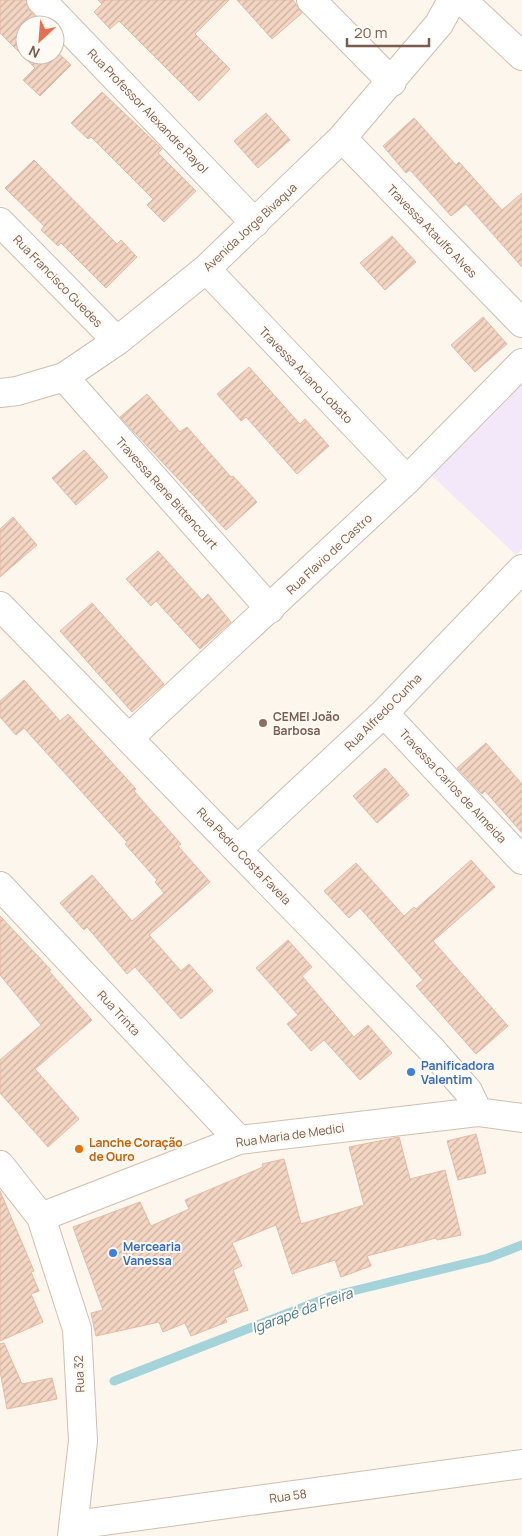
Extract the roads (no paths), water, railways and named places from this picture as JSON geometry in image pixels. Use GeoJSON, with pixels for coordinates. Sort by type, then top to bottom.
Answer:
{"type":"FeatureCollection","features":[{"type":"Feature","properties":{"kind":"street","name":"Rua Professor Alexandre Rayol"},"geometry":{"type":"LineString","coordinates":[[41,0],[256,223]]}},
{"type":"Feature","properties":{"kind":"street"},"geometry":{"type":"LineString","coordinates":[[311,0],[392,82]]}},
{"type":"Feature","properties":{"kind":"street","name":"Avenida Jorge Bivaqua"},"geometry":{"type":"LineString","coordinates":[[0,393],[17,391],[64,377],[117,341],[206,269],[256,223],[342,138],[392,82],[439,24],[452,0]]}},
{"type":"Feature","properties":{"kind":"street"},"geometry":{"type":"LineString","coordinates":[[462,0],[522,56]]}},
{"type":"Feature","properties":{"kind":"street","name":"Travessa Ataulfo Alves"},"geometry":{"type":"LineString","coordinates":[[342,138],[522,323]]}},
{"type":"Feature","properties":{"kind":"street","name":"Rua Francisco Guedes"},"geometry":{"type":"LineString","coordinates":[[0,222],[117,341]]}},
{"type":"Feature","properties":{"kind":"street","name":"Travessa Ariano Lobato"},"geometry":{"type":"LineString","coordinates":[[206,269],[407,480]]}},
{"type":"Feature","properties":{"kind":"street","name":"Rua Flavio de Castro"},"geometry":{"type":"LineString","coordinates":[[129,738],[407,480],[522,363]]}},
{"type":"Feature","properties":{"kind":"street","name":"Travessa Rene Bittencourt"},"geometry":{"type":"LineString","coordinates":[[64,377],[270,609]]}},
{"type":"Feature","properties":{"kind":"street","name":"Rua Alfredo Cunha"},"geometry":{"type":"LineString","coordinates":[[238,849],[384,713],[519,577]]}},
{"type":"Feature","properties":{"kind":"street","name":"Rua Pedro Costa Favela"},"geometry":{"type":"LineString","coordinates":[[0,606],[238,849],[329,946],[432,1049],[468,1091],[478,1112]]}},
{"type":"Feature","properties":{"kind":"street","name":"Travessa Carlos de Almeida"},"geometry":{"type":"LineString","coordinates":[[384,713],[522,860]]}},
{"type":"Feature","properties":{"kind":"street","name":"Rua Trinta"},"geometry":{"type":"LineString","coordinates":[[0,886],[239,1140]]}},
{"type":"Feature","properties":{"kind":"street","name":"Rua Maria de Medici"},"geometry":{"type":"LineString","coordinates":[[41,1217],[239,1140],[478,1112],[522,1118]]}},
{"type":"Feature","properties":{"kind":"street"},"geometry":{"type":"LineString","coordinates":[[0,1165],[41,1217]]}},
{"type":"Feature","properties":{"kind":"street","name":"Rua 32"},"geometry":{"type":"LineString","coordinates":[[41,1217],[77,1329],[83,1441],[73,1530]]}},
{"type":"Feature","properties":{"kind":"street","name":"Rua 58"},"geometry":{"type":"LineString","coordinates":[[73,1530],[512,1465]]}},
{"type":"Feature","properties":{"kind":"waterway","name":"Igarapé da Freira"},"geometry":{"type":"LineString","coordinates":[[114,1381],[332,1296],[488,1258],[522,1245]]}},
{"type":"Feature","properties":{"kind":"place","name":"CEMEI João Barbosa"},"geometry":{"type":"Point","coordinates":[263,723]}},
{"type":"Feature","properties":{"kind":"place","name":"Panificadora Valentim"},"geometry":{"type":"Point","coordinates":[411,1072]}},
{"type":"Feature","properties":{"kind":"place","name":"Lanche Coração de Ouro"},"geometry":{"type":"Point","coordinates":[79,1149]}},
{"type":"Feature","properties":{"kind":"place","name":"Mercearia Vanessa"},"geometry":{"type":"Point","coordinates":[113,1253]}}]}
